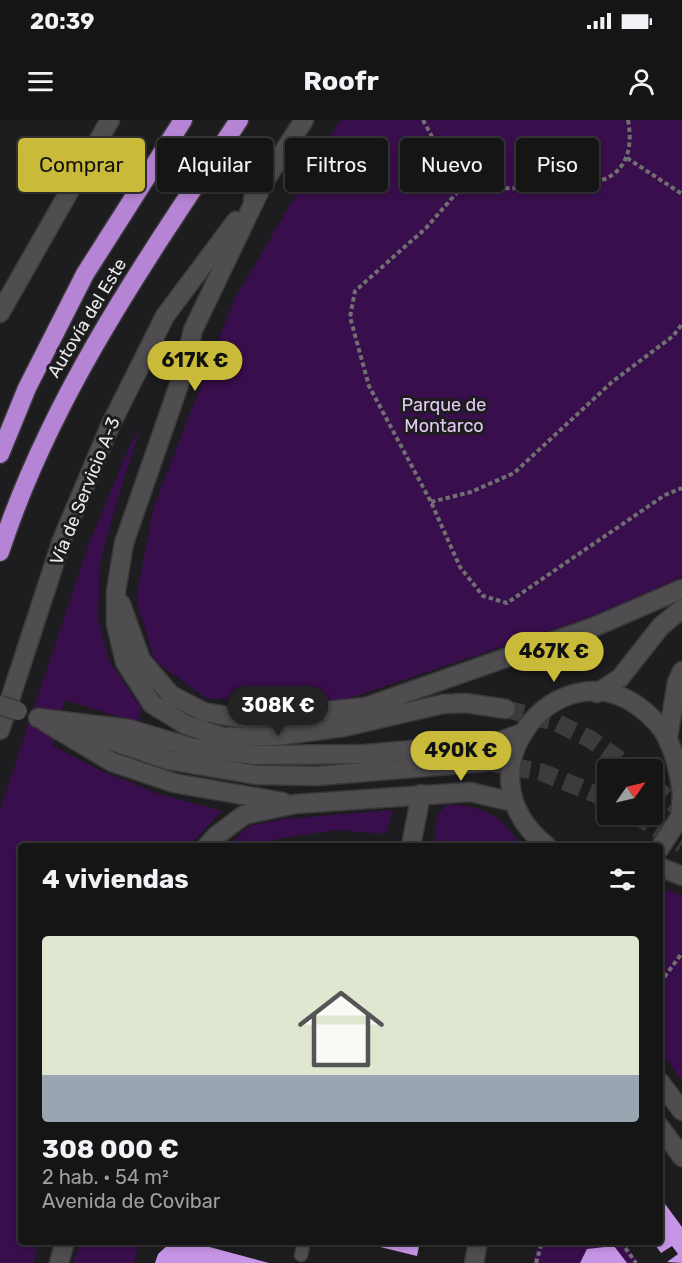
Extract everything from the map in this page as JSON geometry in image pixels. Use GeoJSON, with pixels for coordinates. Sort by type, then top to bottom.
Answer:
{"type":"FeatureCollection","features":[{"type":"Feature","properties":{"kind":"highway","name":"Autovía del Este"},"geometry":{"type":"LineString","coordinates":[[0,453],[27,388],[85,274],[183,120]]}},
{"type":"Feature","properties":{"kind":"highway","name":"Autovía del Este"},"geometry":{"type":"LineString","coordinates":[[0,552],[11,518],[61,404],[123,294],[239,120]]}},
{"type":"Feature","properties":{"kind":"main road"},"geometry":{"type":"LineString","coordinates":[[0,313],[110,120]]}},
{"type":"Feature","properties":{"kind":"main road","name":"Vía de Servicio A-3"},"geometry":{"type":"LineString","coordinates":[[273,169],[304,120]]}},
{"type":"Feature","properties":{"kind":"main road","name":"Vía de Servicio A-3"},"geometry":{"type":"LineString","coordinates":[[0,730],[62,540],[110,426],[165,316],[258,192]]}},
{"type":"Feature","properties":{"kind":"main road"},"geometry":{"type":"LineString","coordinates":[[259,192],[193,330],[182,376],[124,543],[116,591],[116,624],[125,662],[152,704],[186,725],[223,737],[277,736],[344,727],[443,704],[466,703],[506,709]]}},
{"type":"Feature","properties":{"kind":"main road"},"geometry":{"type":"LineString","coordinates":[[116,591],[141,660],[171,695],[204,712],[245,719],[366,706],[594,627],[682,589]]}},
{"type":"Feature","properties":{"kind":"main road"},"geometry":{"type":"LineString","coordinates":[[597,693],[620,678],[661,626],[682,609]]}},
{"type":"Feature","properties":{"kind":"main road"},"geometry":{"type":"LineString","coordinates":[[668,738],[677,682],[682,670]]}},
{"type":"Feature","properties":{"kind":"main road"},"geometry":{"type":"LineString","coordinates":[[545,843],[526,826],[513,802],[508,778],[512,755],[522,733],[552,703],[573,695],[597,693],[627,698],[651,716],[668,738],[677,762],[682,794],[680,817],[663,843]]}},
{"type":"Feature","properties":{"kind":"main road"},"geometry":{"type":"LineString","coordinates":[[0,705],[168,760],[256,775],[317,776],[486,762]]}},
{"type":"Feature","properties":{"kind":"main road"},"geometry":{"type":"LineString","coordinates":[[38,718],[129,729],[193,748],[256,755],[365,754],[495,743],[522,733]]}},
{"type":"Feature","properties":{"kind":"main road"},"geometry":{"type":"LineString","coordinates":[[38,718],[112,762],[143,773],[174,783],[229,795],[295,804]]}},
{"type":"Feature","properties":{"kind":"main road"},"geometry":{"type":"LineString","coordinates":[[210,843],[244,815],[295,804],[366,801],[421,794],[470,792],[513,802]]}},
{"type":"Feature","properties":{"kind":"main road"},"geometry":{"type":"LineString","coordinates":[[412,843],[421,794]]}},
{"type":"Feature","properties":{"kind":"main road"},"geometry":{"type":"LineString","coordinates":[[663,868],[682,876]]}},
{"type":"Feature","properties":{"kind":"main road"},"geometry":{"type":"LineString","coordinates":[[663,1086],[682,1111]]}},
{"type":"Feature","properties":{"kind":"main road"},"geometry":{"type":"LineString","coordinates":[[663,1131],[682,1157]]}},
{"type":"Feature","properties":{"kind":"main road"},"geometry":{"type":"LineString","coordinates":[[59,1263],[64,1245]]}},
{"type":"Feature","properties":{"kind":"main road"},"geometry":{"type":"LineString","coordinates":[[474,1263],[477,1245]]}},
{"type":"Feature","properties":{"kind":"lane"},"geometry":{"type":"LineString","coordinates":[[301,1255],[303,1245]]}},
{"type":"Feature","properties":{"kind":"path"},"geometry":{"type":"LineString","coordinates":[[423,120],[433,138]]}},
{"type":"Feature","properties":{"kind":"path"},"geometry":{"type":"LineString","coordinates":[[504,187],[588,184],[609,177],[627,158],[631,136],[628,120]]}},
{"type":"Feature","properties":{"kind":"path"},"geometry":{"type":"LineString","coordinates":[[627,158],[682,194]]}},
{"type":"Feature","properties":{"kind":"path"},"geometry":{"type":"LineString","coordinates":[[457,192],[426,228],[356,291],[350,317],[369,386],[431,502],[460,567],[483,596],[507,603],[664,495],[682,488]]}},
{"type":"Feature","properties":{"kind":"path"},"geometry":{"type":"LineString","coordinates":[[431,502],[471,492],[514,473],[612,382],[673,336],[682,324]]}},
{"type":"Feature","properties":{"kind":"path"},"geometry":{"type":"LineString","coordinates":[[663,979],[682,953]]}},
{"type":"Feature","properties":{"kind":"path"},"geometry":{"type":"LineString","coordinates":[[536,1263],[541,1245]]}},
{"type":"Feature","properties":{"kind":"path"},"geometry":{"type":"LineString","coordinates":[[623,1245],[636,1263]]}},
{"type":"Feature","properties":{"kind":"green space","name":"Parque de Montarco"},"geometry":{"type":"Polygon","coordinates":[[[340,120],[682,120],[682,577],[590,617],[347,699],[275,703],[206,698],[155,661],[136,600],[153,509],[234,300],[298,192],[388,192],[388,138],[329,138],[340,120]]]}},
{"type":"Feature","properties":{"kind":"green space"},"geometry":{"type":"Polygon","coordinates":[[[141,427],[118,497],[100,563],[98,618],[109,661],[141,708],[139,723],[65,700],[52,745],[95,768],[159,794],[222,811],[192,843],[18,843],[18,1245],[38,1245],[33,1263],[0,1263],[0,809],[88,546],[130,445],[141,427]]]}},
{"type":"Feature","properties":{"kind":"green space"},"geometry":{"type":"Polygon","coordinates":[[[447,805],[481,810],[499,820],[519,843],[434,843],[437,815],[447,805]]]}},
{"type":"Feature","properties":{"kind":"green space"},"geometry":{"type":"Polygon","coordinates":[[[393,810],[386,834],[337,830],[281,838],[270,843],[231,843],[249,826],[284,819],[393,810]]]}},
{"type":"Feature","properties":{"kind":"green space"},"geometry":{"type":"Polygon","coordinates":[[[663,891],[671,891],[682,896],[682,1081],[663,1055],[663,891]]]}},
{"type":"Feature","properties":{"kind":"green space"},"geometry":{"type":"Polygon","coordinates":[[[79,1245],[138,1245],[134,1263],[73,1263],[79,1245]]]}},
{"type":"Feature","properties":{"kind":"green space"},"geometry":{"type":"Polygon","coordinates":[[[537,1245],[626,1245],[639,1263],[533,1263],[537,1245]]]}},
{"type":"Feature","properties":{"kind":"building"},"geometry":{"type":"Polygon","coordinates":[[[663,1201],[682,1227],[682,1263],[667,1262],[678,1254],[672,1246],[661,1253],[655,1245],[663,1245],[663,1201]]]}},
{"type":"Feature","properties":{"kind":"building"},"geometry":{"type":"Polygon","coordinates":[[[168,1245],[202,1245],[269,1263],[155,1263],[158,1254],[168,1245]]]}},
{"type":"Feature","properties":{"kind":"building"},"geometry":{"type":"Polygon","coordinates":[[[381,1245],[419,1245],[417,1256],[380,1247],[381,1245]]]}},
{"type":"Feature","properties":{"kind":"building"},"geometry":{"type":"Polygon","coordinates":[[[614,1246],[627,1263],[580,1263],[587,1249],[614,1246]]]}},
{"type":"Feature","properties":{"kind":"tunnel"},"geometry":{"type":"LineString","coordinates":[[506,709],[555,722],[590,739],[618,759]]}},
{"type":"Feature","properties":{"kind":"tunnel"},"geometry":{"type":"LineString","coordinates":[[486,762],[541,772],[597,795]]}},
{"type":"Feature","properties":{"kind":"tunnel"},"geometry":{"type":"LineString","coordinates":[[663,795],[682,811]]}},
{"type":"Feature","properties":{"kind":"tunnel"},"geometry":{"type":"LineString","coordinates":[[652,825],[682,844]]}}]}
